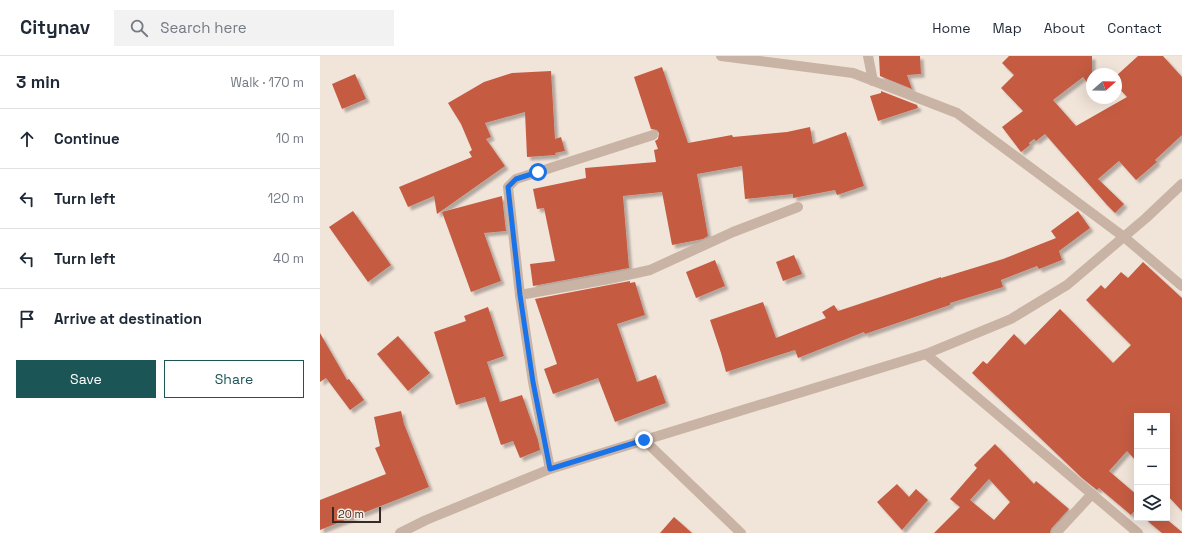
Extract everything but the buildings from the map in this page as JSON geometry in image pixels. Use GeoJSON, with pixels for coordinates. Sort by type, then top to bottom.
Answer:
{"type":"FeatureCollection","features":[{"type":"Feature","properties":{"kind":"street"},"geometry":{"type":"LineString","coordinates":[[721,56],[853,73],[957,113],[1124,237],[1182,286]]}},
{"type":"Feature","properties":{"kind":"street"},"geometry":{"type":"LineString","coordinates":[[868,56],[873,81]]}},
{"type":"Feature","properties":{"kind":"street"},"geometry":{"type":"LineString","coordinates":[[550,469],[533,382],[520,295],[508,187],[516,179],[653,135]]}},
{"type":"Feature","properties":{"kind":"street"},"geometry":{"type":"LineString","coordinates":[[400,533],[426,520],[550,469],[926,354],[1011,319],[1067,285],[1146,218],[1182,184]]}},
{"type":"Feature","properties":{"kind":"street"},"geometry":{"type":"LineString","coordinates":[[520,295],[650,270],[732,232],[798,207]]}},
{"type":"Feature","properties":{"kind":"street"},"geometry":{"type":"LineString","coordinates":[[926,354],[1138,533]]}},
{"type":"Feature","properties":{"kind":"street"},"geometry":{"type":"LineString","coordinates":[[644,440],[741,533]]}},
{"type":"Feature","properties":{"kind":"street"},"geometry":{"type":"LineString","coordinates":[[1056,533],[1092,494]]}},
{"type":"Feature","properties":{"kind":"route"},"geometry":{"type":"LineString","coordinates":[[538,172],[516,179],[508,187],[520,295],[533,382],[550,469],[644,440]]}}]}
